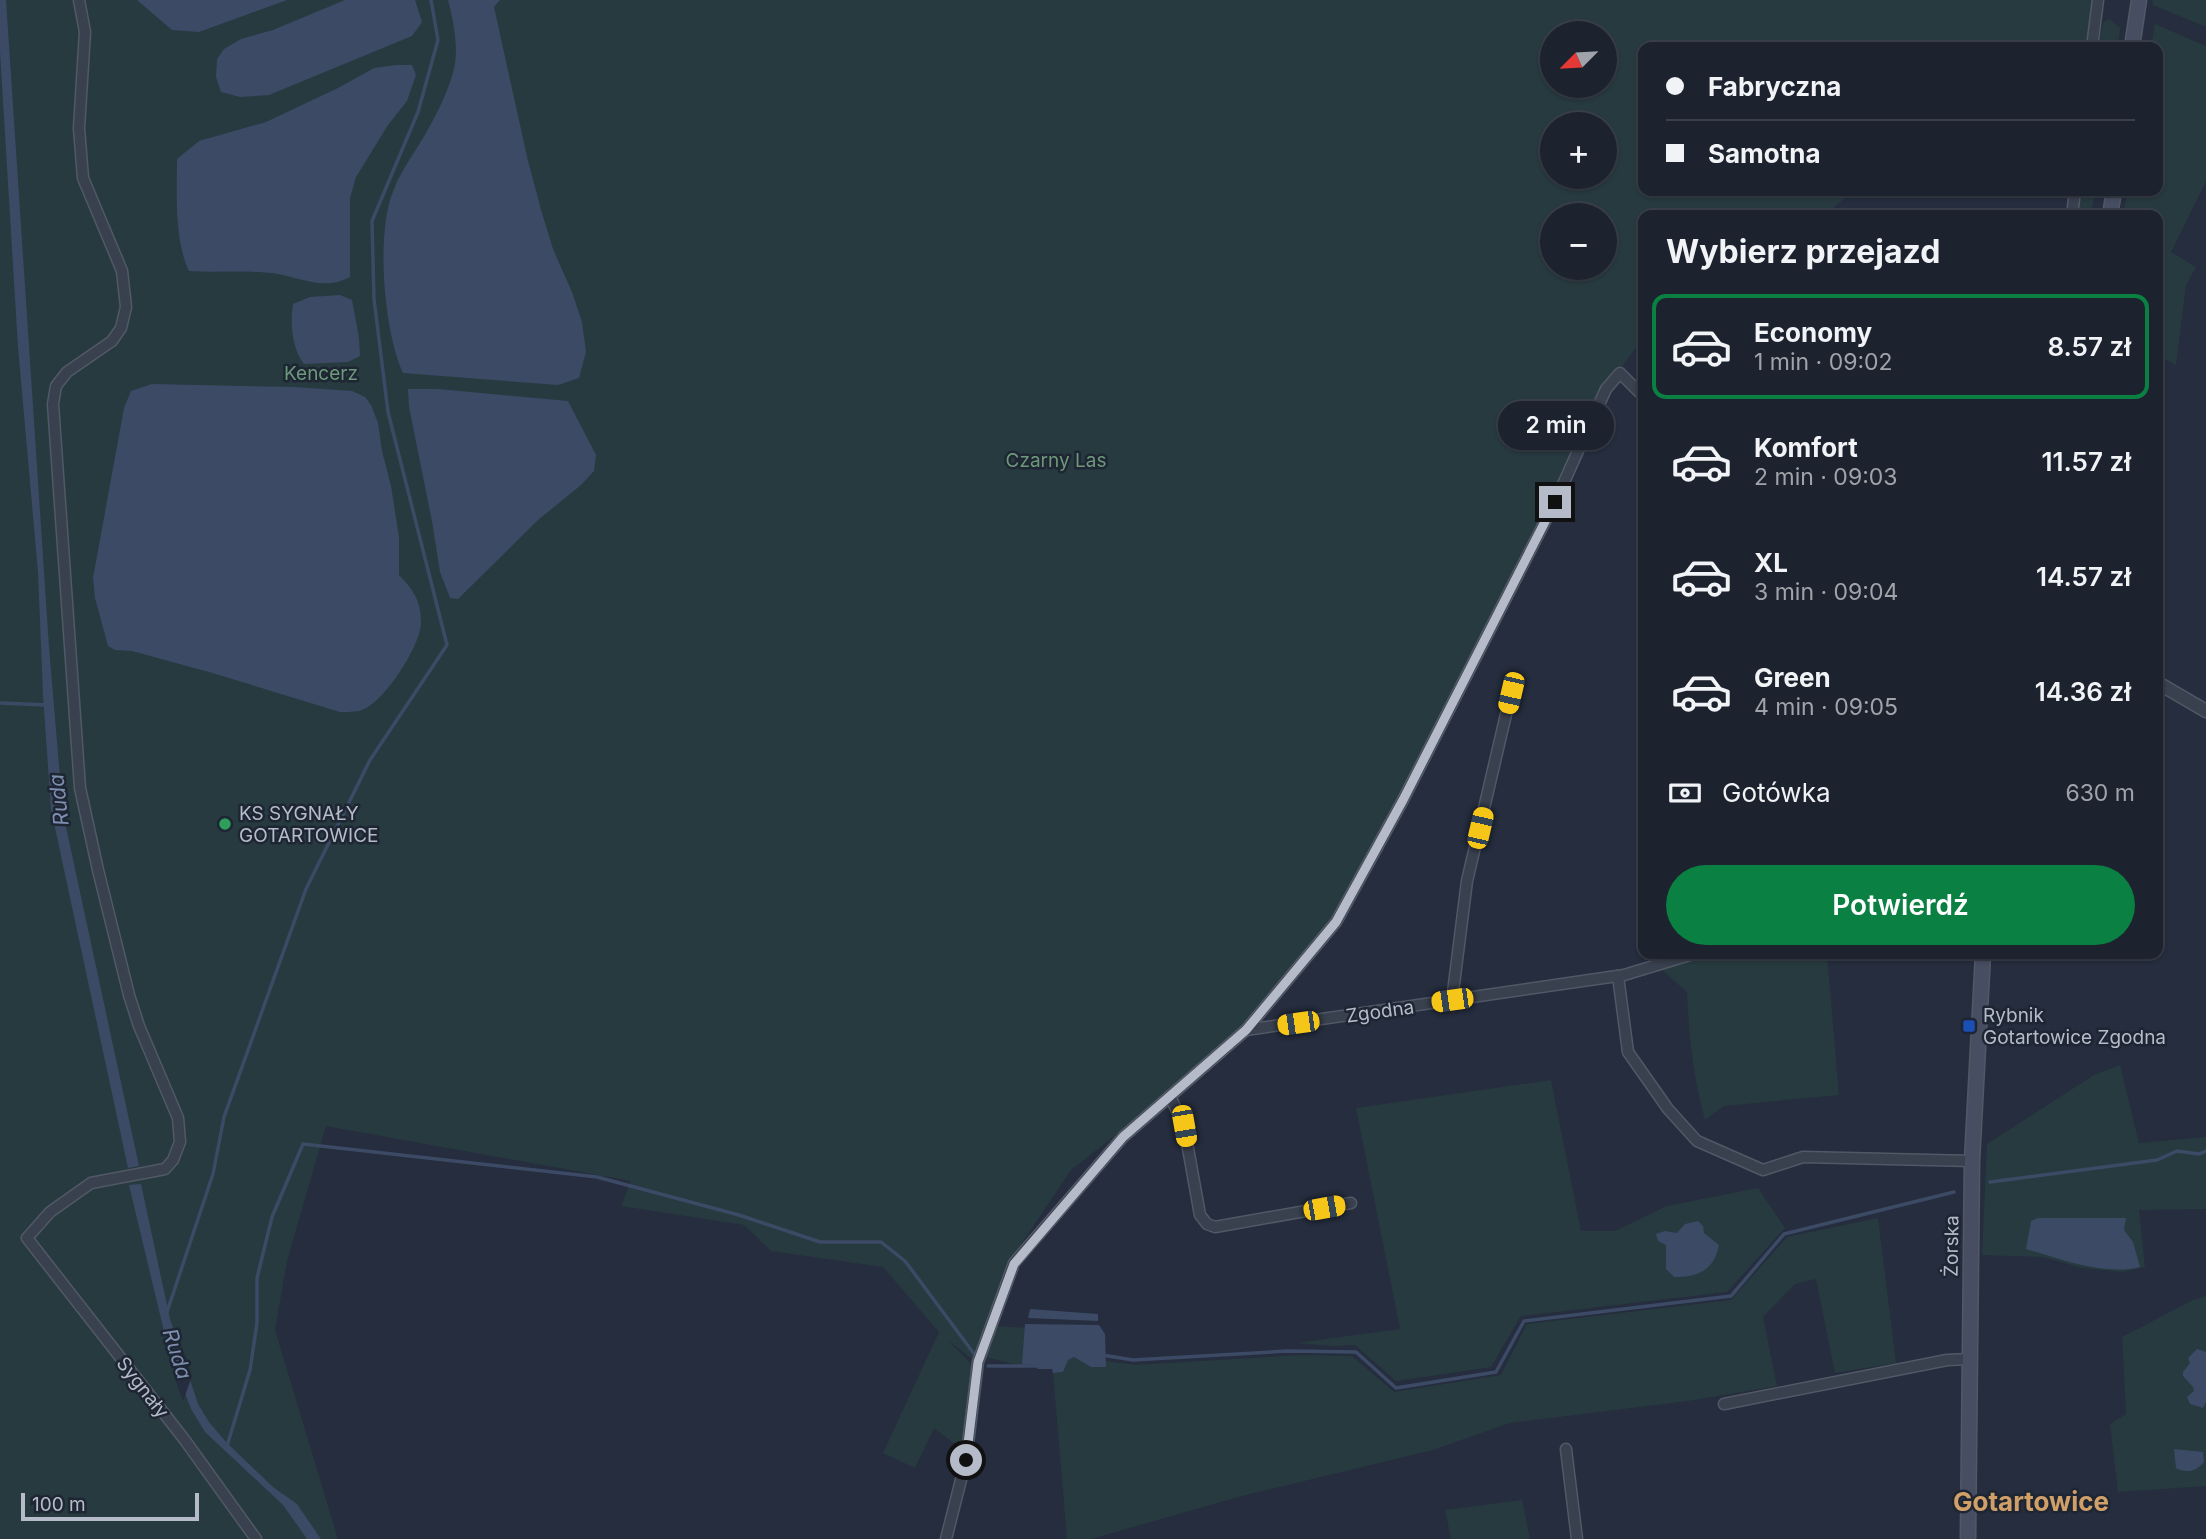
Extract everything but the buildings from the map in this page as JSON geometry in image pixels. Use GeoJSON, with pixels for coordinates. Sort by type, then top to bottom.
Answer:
{"type":"FeatureCollection","features":[{"type":"Feature","properties":{"kind":"main road"},"geometry":{"type":"LineString","coordinates":[[2133,42],[2138,0]]}},
{"type":"Feature","properties":{"kind":"main road","name":"Żorska"},"geometry":{"type":"LineString","coordinates":[[1968,1539],[1972,1161],[1983,959]]}},
{"type":"Feature","properties":{"kind":"street","name":"Sygnały"},"geometry":{"type":"LineString","coordinates":[[79,0],[85,32],[79,128],[83,178],[122,271],[126,307],[121,328],[112,341],[67,372],[56,386],[53,404],[80,788],[97,870],[132,1005],[178,1118],[180,1142],[169,1166],[161,1171],[91,1183],[39,1222],[27,1238],[184,1439],[256,1539]]}},
{"type":"Feature","properties":{"kind":"street"},"geometry":{"type":"LineString","coordinates":[[2093,42],[2098,0]]}},
{"type":"Feature","properties":{"kind":"street"},"geometry":{"type":"LineString","coordinates":[[946,1539],[966,1460],[978,1362],[1014,1264],[1123,1137],[1246,1030],[1336,922],[1403,800],[1555,502],[1606,388],[1620,373],[1638,391]]}},
{"type":"Feature","properties":{"kind":"street"},"geometry":{"type":"LineString","coordinates":[[2163,686],[2206,711]]}},
{"type":"Feature","properties":{"kind":"street"},"geometry":{"type":"LineString","coordinates":[[1452,1000],[1467,881],[1511,693]]}},
{"type":"Feature","properties":{"kind":"street","name":"Zgodna"},"geometry":{"type":"LineString","coordinates":[[1246,1030],[1618,976],[1662,959]]}},
{"type":"Feature","properties":{"kind":"street"},"geometry":{"type":"LineString","coordinates":[[1618,976],[1628,1052],[1668,1109],[1697,1141],[1763,1170],[1803,1157],[1972,1161]]}},
{"type":"Feature","properties":{"kind":"street"},"geometry":{"type":"LineString","coordinates":[[1170,1096],[1184,1126],[1200,1215],[1207,1224],[1215,1227],[1351,1203]]}},
{"type":"Feature","properties":{"kind":"street"},"geometry":{"type":"LineString","coordinates":[[1724,1404],[1947,1360],[1969,1359]]}},
{"type":"Feature","properties":{"kind":"street"},"geometry":{"type":"LineString","coordinates":[[1566,1449],[1577,1539]]}},
{"type":"Feature","properties":{"kind":"green space","name":"Czarny Las"},"geometry":{"type":"Polygon","coordinates":[[[0,0],[2092,0],[2087,42],[1638,42],[1638,196],[1847,196],[1831,210],[1638,210],[1638,345],[1606,389],[1555,502],[1329,926],[1238,1030],[1168,1094],[1071,1170],[1007,1265],[973,1360],[948,1340],[972,1365],[961,1449],[934,1428],[915,1468],[883,1453],[939,1332],[883,1267],[771,1251],[744,1225],[621,1206],[631,1181],[326,1126],[287,1261],[275,1330],[338,1539],[0,1539],[0,0]]]}},
{"type":"Feature","properties":{"kind":"green space"},"geometry":{"type":"Polygon","coordinates":[[[2153,0],[2206,0],[2206,27],[2153,5],[2153,0]]]}},
{"type":"Feature","properties":{"kind":"green space"},"geometry":{"type":"Polygon","coordinates":[[[2109,19],[2120,28],[2119,42],[2099,42],[2103,23],[2109,19]]]}},
{"type":"Feature","properties":{"kind":"green space"},"geometry":{"type":"Polygon","coordinates":[[[2155,24],[2206,46],[2206,181],[2171,252],[2196,267],[2186,285],[2176,365],[2163,358],[2163,210],[2124,210],[2127,196],[2163,196],[2163,42],[2152,42],[2155,24]]]}},
{"type":"Feature","properties":{"kind":"green space"},"geometry":{"type":"Polygon","coordinates":[[[2080,196],[2095,196],[2091,210],[2078,210],[2080,196]]]}},
{"type":"Feature","properties":{"kind":"green space"},"geometry":{"type":"Polygon","coordinates":[[[1691,959],[1827,959],[1839,1095],[1724,1106],[1705,1120],[1692,1056],[1687,992],[1661,969],[1691,959]]]}},
{"type":"Feature","properties":{"kind":"green space"},"geometry":{"type":"Polygon","coordinates":[[[2120,1065],[2139,1143],[2206,1137],[2206,1209],[2139,1210],[2145,1267],[2123,1272],[2082,1268],[2043,1257],[1982,1255],[1987,1144],[2094,1075],[2120,1065]]]}},
{"type":"Feature","properties":{"kind":"green space"},"geometry":{"type":"Polygon","coordinates":[[[1551,1080],[1581,1231],[1615,1231],[1667,1206],[1758,1188],[1785,1228],[1727,1292],[1521,1316],[1491,1367],[1396,1381],[1355,1345],[1296,1343],[1400,1329],[1356,1108],[1551,1080]]]}},
{"type":"Feature","properties":{"kind":"green space"},"geometry":{"type":"Polygon","coordinates":[[[1878,1218],[1896,1363],[1835,1373],[1816,1279],[1795,1284],[1763,1317],[1777,1386],[1688,1401],[1510,1423],[1433,1450],[1242,1496],[1091,1539],[1067,1539],[1053,1373],[1063,1372],[1068,1360],[1074,1357],[1091,1367],[1106,1366],[1106,1361],[1135,1365],[1300,1355],[1352,1356],[1394,1392],[1501,1375],[1527,1324],[1731,1300],[1787,1237],[1878,1218]]]}},
{"type":"Feature","properties":{"kind":"green space"},"geometry":{"type":"Polygon","coordinates":[[[2206,1296],[2206,1486],[2118,1492],[2110,1424],[2126,1414],[2122,1337],[2193,1300],[2206,1296]]]}},
{"type":"Feature","properties":{"kind":"green space"},"geometry":{"type":"Polygon","coordinates":[[[996,1326],[1027,1328],[1026,1362],[1021,1366],[986,1357],[996,1326]]]}},
{"type":"Feature","properties":{"kind":"green space"},"geometry":{"type":"Polygon","coordinates":[[[1522,1500],[1530,1539],[1451,1539],[1445,1510],[1522,1500]]]}},
{"type":"Feature","properties":{"kind":"water","name":"Ruda"},"geometry":{"type":"Polygon","coordinates":[[[0,0],[6,0],[49,647],[63,813],[139,1166],[128,1168],[51,809],[38,572],[18,347],[0,52],[0,0]]]}},
{"type":"Feature","properties":{"kind":"water"},"geometry":{"type":"Polygon","coordinates":[[[137,0],[287,0],[199,32],[172,30],[137,0]]]}},
{"type":"Feature","properties":{"kind":"water"},"geometry":{"type":"Polygon","coordinates":[[[345,0],[415,0],[422,22],[412,36],[269,95],[240,97],[221,92],[216,77],[217,59],[224,49],[241,39],[273,30],[345,0]]]}},
{"type":"Feature","properties":{"kind":"water"},"geometry":{"type":"Polygon","coordinates":[[[448,0],[500,0],[494,7],[528,161],[553,249],[582,322],[586,352],[579,378],[558,385],[403,373],[396,355],[384,282],[383,255],[388,208],[397,182],[438,112],[453,73],[455,40],[448,0]]]}},
{"type":"Feature","properties":{"kind":"water"},"geometry":{"type":"Polygon","coordinates":[[[412,65],[416,75],[407,101],[388,125],[356,177],[350,198],[350,277],[320,283],[271,273],[189,271],[179,231],[177,159],[199,141],[266,122],[374,68],[412,65]]]}},
{"type":"Feature","properties":{"kind":"water"},"geometry":{"type":"Polygon","coordinates":[[[340,295],[352,300],[360,356],[348,362],[304,364],[293,336],[293,304],[310,297],[340,295]]]}},
{"type":"Feature","properties":{"kind":"water"},"geometry":{"type":"Polygon","coordinates":[[[152,384],[352,391],[365,397],[371,405],[378,423],[391,486],[399,537],[399,575],[415,596],[420,608],[421,622],[420,632],[409,658],[391,685],[371,705],[360,711],[340,712],[209,672],[132,651],[115,650],[108,646],[95,598],[93,578],[124,408],[131,391],[152,384]]]}},
{"type":"Feature","properties":{"kind":"water"},"geometry":{"type":"Polygon","coordinates":[[[408,389],[438,389],[568,401],[596,455],[594,471],[581,485],[538,520],[458,599],[450,598],[440,572],[409,407],[408,389]]]}},
{"type":"Feature","properties":{"kind":"water","name":"Ruda"},"geometry":{"type":"Polygon","coordinates":[[[141,1184],[170,1319],[198,1404],[226,1442],[273,1487],[297,1504],[321,1539],[307,1539],[283,1505],[205,1432],[191,1409],[168,1348],[129,1185],[141,1184]]]}},
{"type":"Feature","properties":{"kind":"water"},"geometry":{"type":"Polygon","coordinates":[[[2038,1218],[2126,1218],[2124,1230],[2133,1242],[2140,1267],[2097,1268],[2026,1249],[2031,1221],[2038,1218]]]}},
{"type":"Feature","properties":{"kind":"water"},"geometry":{"type":"Polygon","coordinates":[[[1698,1221],[1703,1226],[1704,1233],[1719,1245],[1717,1254],[1704,1270],[1691,1276],[1674,1277],[1666,1269],[1666,1245],[1658,1241],[1656,1234],[1665,1231],[1677,1233],[1685,1224],[1698,1221]]]}},
{"type":"Feature","properties":{"kind":"water"},"geometry":{"type":"Polygon","coordinates":[[[1030,1309],[1098,1314],[1098,1321],[1028,1318],[1030,1309]]]}},
{"type":"Feature","properties":{"kind":"water"},"geometry":{"type":"Polygon","coordinates":[[[1025,1324],[1099,1325],[1105,1334],[1106,1367],[1091,1367],[1074,1357],[1068,1360],[1063,1372],[1053,1373],[1052,1369],[1038,1369],[1035,1365],[1022,1364],[1025,1324]]]}},
{"type":"Feature","properties":{"kind":"water"},"geometry":{"type":"Polygon","coordinates":[[[2197,1349],[2206,1352],[2206,1402],[2203,1408],[2190,1404],[2187,1397],[2194,1391],[2193,1387],[2183,1376],[2190,1363],[2188,1358],[2197,1349]]]}},
{"type":"Feature","properties":{"kind":"water"},"geometry":{"type":"Polygon","coordinates":[[[2174,1449],[2203,1452],[2204,1462],[2192,1471],[2176,1468],[2174,1449]]]}},
{"type":"Feature","properties":{"kind":"pier"},"geometry":{"type":"Polygon","coordinates":[[[183,1350],[192,1376],[183,1401],[174,1376],[183,1350]]]}},
{"type":"Feature","properties":{"kind":"waterway"},"geometry":{"type":"LineString","coordinates":[[167,1312],[213,1174],[224,1117],[306,889],[370,760],[447,645],[388,412],[374,299],[372,221],[418,112],[438,40],[431,0]]}},
{"type":"Feature","properties":{"kind":"waterway"},"geometry":{"type":"LineString","coordinates":[[0,703],[47,705]]}},
{"type":"Feature","properties":{"kind":"waterway"},"geometry":{"type":"LineString","coordinates":[[227,1446],[250,1370],[257,1323],[257,1278],[272,1217],[303,1144],[597,1177],[739,1215],[820,1242],[881,1242],[905,1261],[975,1355]]}},
{"type":"Feature","properties":{"kind":"waterway"},"geometry":{"type":"LineString","coordinates":[[1990,1182],[2157,1160],[2177,1151],[2199,1154],[2206,1151]]}},
{"type":"Feature","properties":{"kind":"waterway"},"geometry":{"type":"LineString","coordinates":[[1102,1355],[1133,1360],[1288,1351],[1356,1352],[1396,1388],[1496,1372],[1524,1321],[1731,1296],[1784,1234],[1954,1192]]}},
{"type":"Feature","properties":{"kind":"waterway"},"geometry":{"type":"LineString","coordinates":[[988,1366],[1038,1366]]}},
{"type":"Feature","properties":{"kind":"place","name":"KS SYGNAŁY GOTARTOWICE"},"geometry":{"type":"Point","coordinates":[225,824]}},
{"type":"Feature","properties":{"kind":"place","name":"Rybnik Gotartowice Zgodna"},"geometry":{"type":"Point","coordinates":[1969,1026]}},
{"type":"Feature","properties":{"kind":"district","name":"Gotartowice"},"geometry":{"type":"Point","coordinates":[2031,1502]}},
{"type":"Feature","properties":{"kind":"route"},"geometry":{"type":"LineString","coordinates":[[966,1460],[978,1362],[1014,1264],[1123,1137],[1246,1030],[1336,922],[1403,800],[1555,502]]}},
{"type":"Feature","properties":{"kind":"park label","name":"Kencerz"},"geometry":{"type":"Point","coordinates":[321,373]}}]}
